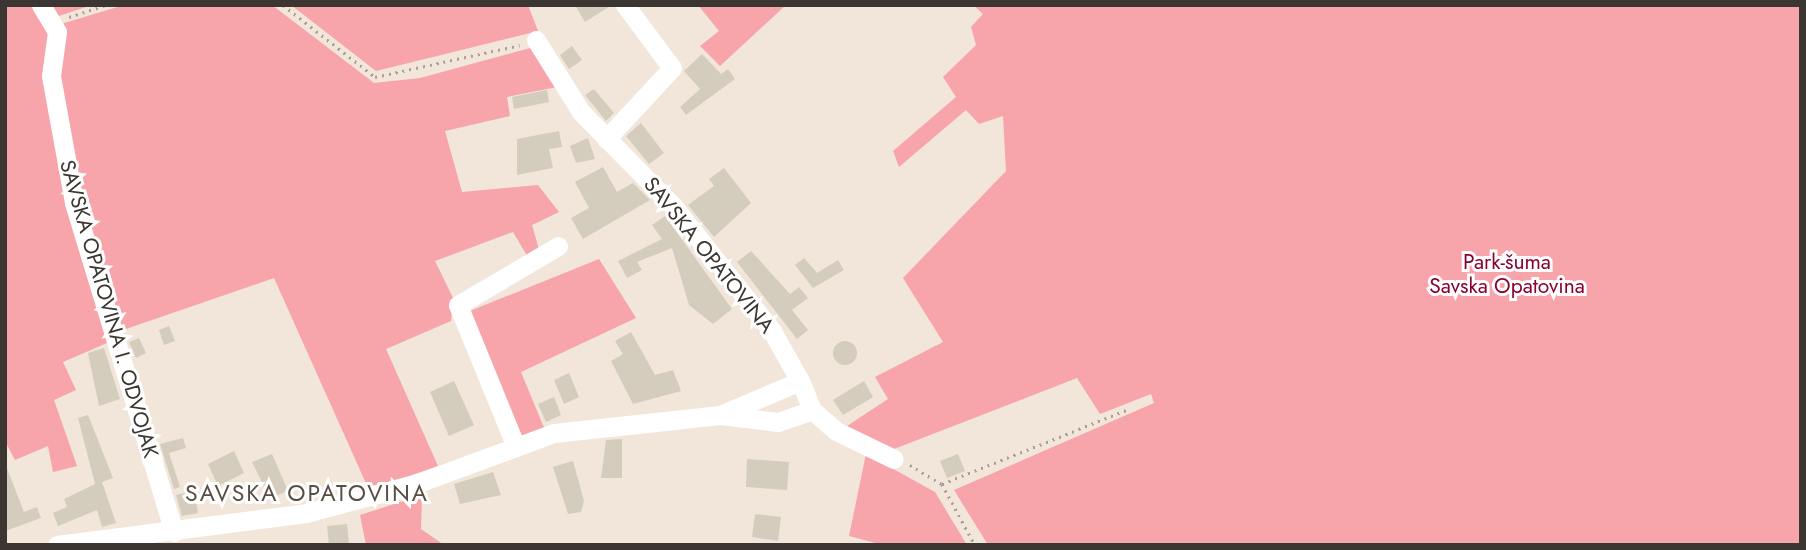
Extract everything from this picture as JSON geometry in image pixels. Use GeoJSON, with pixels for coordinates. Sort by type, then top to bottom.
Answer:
{"type":"FeatureCollection","features":[{"type":"Feature","properties":{"kind":"street"},"geometry":{"type":"LineString","coordinates":[[41,5],[53,23]]}},
{"type":"Feature","properties":{"kind":"street"},"geometry":{"type":"LineString","coordinates":[[606,139],[672,68],[625,5]]}},
{"type":"Feature","properties":{"kind":"street","name":"SAVSKA OPATOVINA I. ODVOJAK"},"geometry":{"type":"LineString","coordinates":[[53,23],[51,76],[74,203],[174,532]]}},
{"type":"Feature","properties":{"kind":"street","name":"SAVSKA OPATOVINA"},"geometry":{"type":"LineString","coordinates":[[536,40],[606,139],[714,257],[800,381],[812,410],[836,431],[894,459]]}},
{"type":"Feature","properties":{"kind":"street"},"geometry":{"type":"LineString","coordinates":[[516,447],[458,305],[558,246]]}},
{"type":"Feature","properties":{"kind":"street"},"geometry":{"type":"LineString","coordinates":[[57,545],[174,532],[369,498],[554,433],[720,415],[800,381]]}},
{"type":"Feature","properties":{"kind":"street"},"geometry":{"type":"LineString","coordinates":[[720,415],[753,423],[812,410]]}},
{"type":"Feature","properties":{"kind":"path"},"geometry":{"type":"LineString","coordinates":[[53,23],[106,5]]}},
{"type":"Feature","properties":{"kind":"path"},"geometry":{"type":"LineString","coordinates":[[283,5],[375,77],[536,40]]}},
{"type":"Feature","properties":{"kind":"path"},"geometry":{"type":"LineString","coordinates":[[942,484],[1129,409]]}},
{"type":"Feature","properties":{"kind":"path"},"geometry":{"type":"LineString","coordinates":[[894,459],[942,484],[975,545]]}},
{"type":"Feature","properties":{"kind":"green space"},"geometry":{"type":"Polygon","coordinates":[[[5,5],[36,5],[51,28],[48,53],[114,340],[63,362],[76,390],[54,400],[77,466],[53,472],[48,446],[15,460],[5,441],[5,5]]]}},
{"type":"Feature","properties":{"kind":"green space"},"geometry":{"type":"Polygon","coordinates":[[[48,5],[92,5],[56,17],[48,5]]]}},
{"type":"Feature","properties":{"kind":"green space"},"geometry":{"type":"Polygon","coordinates":[[[124,5],[272,5],[374,83],[420,78],[534,47],[557,87],[507,97],[510,116],[445,131],[462,192],[538,185],[559,212],[532,225],[540,253],[529,259],[513,232],[435,261],[453,298],[451,321],[386,349],[438,466],[369,490],[274,278],[120,331],[77,200],[57,73],[61,24],[124,5]]]}},
{"type":"Feature","properties":{"kind":"green space"},"geometry":{"type":"Polygon","coordinates":[[[291,5],[528,5],[538,31],[376,71],[291,5]]]}},
{"type":"Feature","properties":{"kind":"green space"},"geometry":{"type":"Polygon","coordinates":[[[698,5],[786,5],[720,66],[700,46],[719,31],[698,5]]]}},
{"type":"Feature","properties":{"kind":"green space","name":"Park-šuma Savska Opatovina"},"geometry":{"type":"Polygon","coordinates":[[[973,5],[1801,5],[1801,545],[988,545],[954,490],[1154,403],[1151,394],[1100,414],[1077,378],[894,449],[847,426],[888,399],[875,377],[943,342],[903,278],[1006,171],[1003,116],[979,124],[966,110],[899,167],[893,151],[956,97],[943,77],[976,45],[971,27],[983,14],[973,5]]]}},
{"type":"Feature","properties":{"kind":"green space"},"geometry":{"type":"Polygon","coordinates":[[[599,259],[636,318],[521,372],[545,430],[522,436],[465,313],[599,259]]]}},
{"type":"Feature","properties":{"kind":"green space"},"geometry":{"type":"Polygon","coordinates":[[[866,454],[935,492],[967,545],[883,545],[849,536],[866,454]]]}},
{"type":"Feature","properties":{"kind":"green space"},"geometry":{"type":"Polygon","coordinates":[[[422,495],[421,529],[444,545],[366,545],[360,515],[422,495]]]}},
{"type":"Feature","properties":{"kind":"building"},"geometry":{"type":"Polygon","coordinates":[[[575,5],[612,5],[585,22],[575,5]]]}},
{"type":"Feature","properties":{"kind":"building"},"geometry":{"type":"Polygon","coordinates":[[[572,46],[582,60],[569,69],[560,55],[572,46]]]}},
{"type":"Feature","properties":{"kind":"building"},"geometry":{"type":"Polygon","coordinates":[[[702,54],[721,74],[728,69],[735,79],[686,115],[680,107],[700,89],[684,71],[702,54]]]}},
{"type":"Feature","properties":{"kind":"building"},"geometry":{"type":"Polygon","coordinates":[[[594,89],[614,113],[606,121],[585,95],[594,89]]]}},
{"type":"Feature","properties":{"kind":"building"},"geometry":{"type":"Polygon","coordinates":[[[547,90],[549,102],[514,109],[512,97],[547,90]]]}},
{"type":"Feature","properties":{"kind":"building"},"geometry":{"type":"Polygon","coordinates":[[[641,123],[664,153],[649,164],[626,136],[641,123]]]}},
{"type":"Feature","properties":{"kind":"building"},"geometry":{"type":"Polygon","coordinates":[[[559,131],[562,147],[549,149],[553,168],[517,175],[517,139],[559,131]]]}},
{"type":"Feature","properties":{"kind":"building"},"geometry":{"type":"Polygon","coordinates":[[[588,138],[595,159],[576,163],[570,146],[588,138]]]}},
{"type":"Feature","properties":{"kind":"building"},"geometry":{"type":"Polygon","coordinates":[[[603,167],[617,192],[633,183],[650,200],[583,239],[571,218],[589,208],[575,182],[603,167]]]}},
{"type":"Feature","properties":{"kind":"building"},"geometry":{"type":"Polygon","coordinates":[[[724,168],[751,203],[714,237],[688,205],[714,186],[709,179],[724,168]]]}},
{"type":"Feature","properties":{"kind":"building"},"geometry":{"type":"Polygon","coordinates":[[[665,216],[732,309],[713,324],[689,305],[672,248],[637,262],[642,270],[627,278],[618,261],[662,239],[652,225],[665,216]]]}},
{"type":"Feature","properties":{"kind":"building"},"geometry":{"type":"Polygon","coordinates":[[[751,251],[790,294],[799,287],[808,298],[792,310],[808,330],[797,339],[737,262],[751,251]]]}},
{"type":"Feature","properties":{"kind":"building"},"geometry":{"type":"Polygon","coordinates":[[[804,258],[817,273],[838,260],[844,270],[813,288],[795,265],[804,258]]]}},
{"type":"Feature","properties":{"kind":"building"},"geometry":{"type":"Polygon","coordinates":[[[169,326],[175,341],[164,345],[159,330],[169,326]]]}},
{"type":"Feature","properties":{"kind":"building"},"geometry":{"type":"Polygon","coordinates":[[[631,332],[655,375],[673,370],[681,391],[633,404],[611,361],[623,354],[615,341],[631,332]]]}},
{"type":"Feature","properties":{"kind":"building"},"geometry":{"type":"Polygon","coordinates":[[[139,338],[146,353],[136,358],[129,342],[139,338]]]}},
{"type":"Feature","properties":{"kind":"building"},"geometry":{"type":"Polygon","coordinates":[[[840,341],[850,341],[857,348],[857,358],[850,365],[840,365],[833,358],[833,348],[840,341]]]}},
{"type":"Feature","properties":{"kind":"building"},"geometry":{"type":"Polygon","coordinates":[[[104,348],[120,399],[99,406],[88,353],[104,348]]]}},
{"type":"Feature","properties":{"kind":"building"},"geometry":{"type":"Polygon","coordinates":[[[569,373],[579,397],[564,404],[554,380],[569,373]]]}},
{"type":"Feature","properties":{"kind":"building"},"geometry":{"type":"Polygon","coordinates":[[[454,381],[474,425],[449,436],[430,392],[454,381]]]}},
{"type":"Feature","properties":{"kind":"building"},"geometry":{"type":"Polygon","coordinates":[[[864,381],[873,397],[843,415],[833,400],[864,381]]]}},
{"type":"Feature","properties":{"kind":"building"},"geometry":{"type":"Polygon","coordinates":[[[554,397],[561,415],[546,422],[538,404],[554,397]]]}},
{"type":"Feature","properties":{"kind":"building"},"geometry":{"type":"Polygon","coordinates":[[[88,415],[113,478],[102,482],[116,523],[102,527],[97,510],[58,526],[53,513],[67,507],[64,499],[95,484],[78,418],[88,415]]]}},
{"type":"Feature","properties":{"kind":"building"},"geometry":{"type":"Polygon","coordinates":[[[183,438],[186,448],[169,453],[180,487],[174,489],[160,444],[183,438]]]}},
{"type":"Feature","properties":{"kind":"building"},"geometry":{"type":"Polygon","coordinates":[[[622,439],[622,478],[601,478],[606,440],[622,439]]]}},
{"type":"Feature","properties":{"kind":"building"},"geometry":{"type":"Polygon","coordinates":[[[234,451],[244,473],[218,486],[208,464],[234,451]]]}},
{"type":"Feature","properties":{"kind":"building"},"geometry":{"type":"Polygon","coordinates":[[[272,454],[288,491],[270,498],[252,462],[272,454]]]}},
{"type":"Feature","properties":{"kind":"building"},"geometry":{"type":"Polygon","coordinates":[[[958,454],[965,471],[947,478],[940,461],[958,454]]]}},
{"type":"Feature","properties":{"kind":"building"},"geometry":{"type":"Polygon","coordinates":[[[747,459],[789,462],[787,490],[746,487],[747,459]]]}},
{"type":"Feature","properties":{"kind":"building"},"geometry":{"type":"Polygon","coordinates":[[[573,461],[584,501],[581,512],[568,514],[553,467],[573,461]]]}},
{"type":"Feature","properties":{"kind":"building"},"geometry":{"type":"Polygon","coordinates":[[[5,463],[24,512],[37,507],[41,518],[5,531],[5,463]]]}},
{"type":"Feature","properties":{"kind":"building"},"geometry":{"type":"Polygon","coordinates":[[[493,472],[501,495],[460,504],[454,484],[493,472]]]}},
{"type":"Feature","properties":{"kind":"building"},"geometry":{"type":"Polygon","coordinates":[[[194,491],[198,513],[182,516],[176,495],[194,491]]]}},
{"type":"Feature","properties":{"kind":"building"},"geometry":{"type":"Polygon","coordinates":[[[755,514],[781,517],[778,541],[752,537],[755,514]]]}},
{"type":"Feature","properties":{"kind":"building"},"geometry":{"type":"Polygon","coordinates":[[[347,524],[349,545],[329,545],[327,526],[347,524]]]}},
{"type":"Feature","properties":{"kind":"district","name":"SAVSKA OPATOVINA"},"geometry":{"type":"Point","coordinates":[307,493]}}]}
